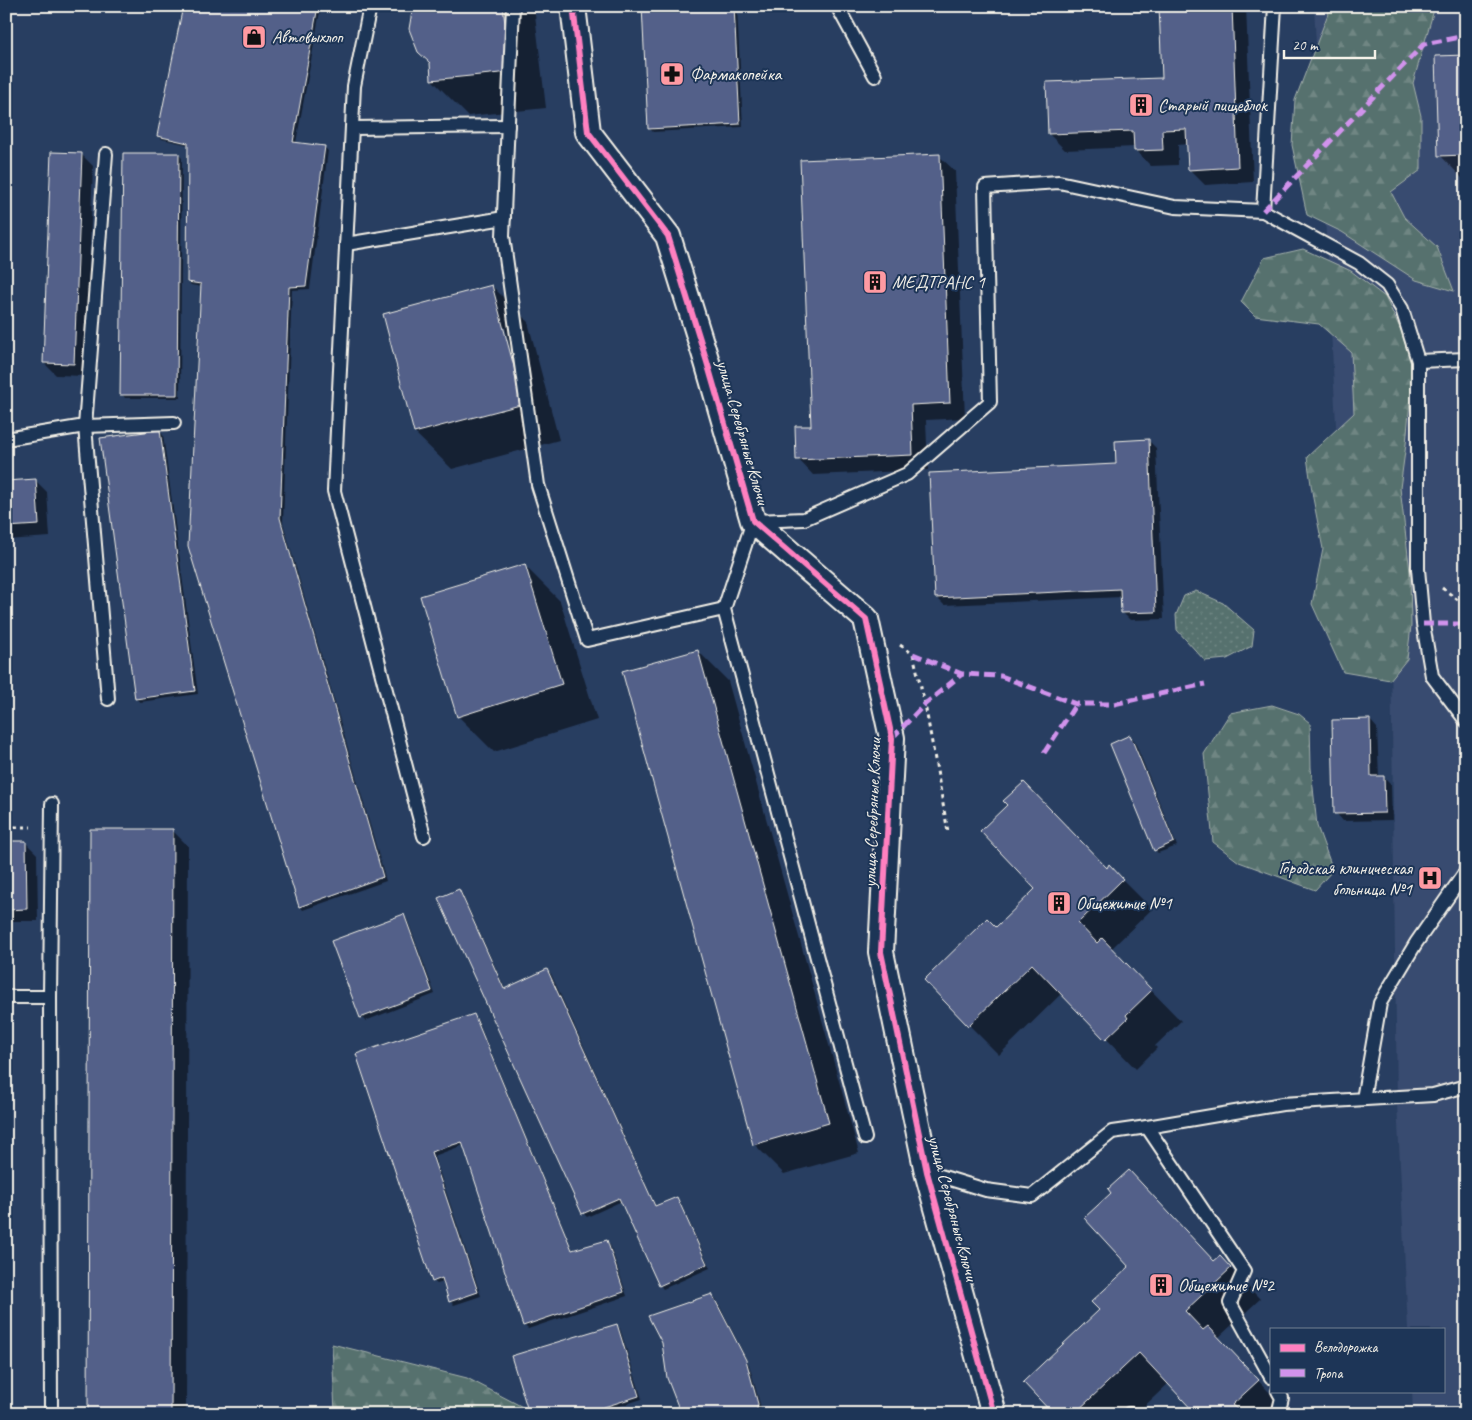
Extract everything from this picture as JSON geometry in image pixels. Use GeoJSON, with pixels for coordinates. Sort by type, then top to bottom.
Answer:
{"type":"FeatureCollection","features":[{"type":"Feature","properties":{"kind":"street","name":"улица Серебряные Ключи"},"geometry":{"type":"LineString","coordinates":[[573,6],[588,132],[668,236],[753,522],[866,618],[892,738],[880,952],[927,1172],[994,1414]]}},
{"type":"Feature","properties":{"kind":"lane"},"geometry":{"type":"LineString","coordinates":[[370,6],[354,86],[334,491],[424,836]]}},
{"type":"Feature","properties":{"kind":"lane"},"geometry":{"type":"LineString","coordinates":[[513,6],[503,236],[538,485],[587,640],[724,609]]}},
{"type":"Feature","properties":{"kind":"lane"},"geometry":{"type":"LineString","coordinates":[[837,6],[875,76]]}},
{"type":"Feature","properties":{"kind":"lane"},"geometry":{"type":"LineString","coordinates":[[1263,211],[1275,6]]}},
{"type":"Feature","properties":{"kind":"lane"},"geometry":{"type":"LineString","coordinates":[[352,128],[508,126]]}},
{"type":"Feature","properties":{"kind":"lane"},"geometry":{"type":"LineString","coordinates":[[106,154],[85,426],[108,699]]}},
{"type":"Feature","properties":{"kind":"lane"},"geometry":{"type":"LineString","coordinates":[[865,1138],[724,609],[753,522],[804,519],[907,474],[990,402],[985,187],[1059,182],[1175,208],[1263,211],[1359,263],[1387,285],[1402,309],[1418,361],[1418,570],[1422,624],[1432,676],[1466,721]]}},
{"type":"Feature","properties":{"kind":"lane"},"geometry":{"type":"LineString","coordinates":[[346,244],[504,218]]}},
{"type":"Feature","properties":{"kind":"lane"},"geometry":{"type":"LineString","coordinates":[[1418,361],[1466,359]]}},
{"type":"Feature","properties":{"kind":"lane"},"geometry":{"type":"LineString","coordinates":[[6,439],[85,426],[174,423]]}},
{"type":"Feature","properties":{"kind":"lane"},"geometry":{"type":"LineString","coordinates":[[51,1414],[50,997],[52,804]]}},
{"type":"Feature","properties":{"kind":"lane"},"geometry":{"type":"LineString","coordinates":[[1363,1099],[1380,1003],[1416,943],[1466,870]]}},
{"type":"Feature","properties":{"kind":"lane"},"geometry":{"type":"LineString","coordinates":[[6,997],[50,997]]}},
{"type":"Feature","properties":{"kind":"lane"},"geometry":{"type":"LineString","coordinates":[[927,1172],[986,1190],[1032,1196],[1112,1132],[1282,1104],[1432,1096],[1466,1086]]}},
{"type":"Feature","properties":{"kind":"lane"},"geometry":{"type":"LineString","coordinates":[[1147,1127],[1244,1271],[1230,1304],[1270,1375]]}},
{"type":"Feature","properties":{"kind":"lane"},"geometry":{"type":"LineString","coordinates":[[1278,1414],[1282,1398],[1279,1392]]}},
{"type":"Feature","properties":{"kind":"path"},"geometry":{"type":"LineString","coordinates":[[913,654],[925,704],[948,832]]}},
{"type":"Feature","properties":{"kind":"path"},"geometry":{"type":"LineString","coordinates":[[6,827],[22,827]]}},
{"type":"Feature","properties":{"kind":"shaded area","name":"Городская клиническая больница №1"},"geometry":{"type":"Polygon","coordinates":[[[1314,6],[1466,6],[1466,1414],[1413,1414],[1412,1392],[1444,1392],[1444,1328],[1408,1328],[1397,1103],[1391,648],[1348,653],[1314,6]]]}},
{"type":"Feature","properties":{"kind":"green space"},"geometry":{"type":"Polygon","coordinates":[[[1331,6],[1435,6],[1413,83],[1421,116],[1421,170],[1391,192],[1404,217],[1437,247],[1454,291],[1416,280],[1342,232],[1307,215],[1292,145],[1295,100],[1331,6]]]}},
{"type":"Feature","properties":{"kind":"green space"},"geometry":{"type":"Polygon","coordinates":[[[1303,249],[1351,271],[1385,297],[1414,357],[1400,488],[1410,572],[1411,626],[1407,659],[1390,680],[1343,672],[1312,604],[1323,549],[1307,457],[1354,413],[1351,352],[1319,324],[1255,316],[1241,302],[1264,258],[1303,249]]]}},
{"type":"Feature","properties":{"kind":"green space"},"geometry":{"type":"Polygon","coordinates":[[[1196,591],[1223,603],[1254,630],[1252,646],[1227,659],[1205,661],[1177,630],[1176,615],[1184,596],[1196,591]]]}},
{"type":"Feature","properties":{"kind":"green space"},"geometry":{"type":"Polygon","coordinates":[[[1272,705],[1299,714],[1310,723],[1311,768],[1317,826],[1333,870],[1315,890],[1239,862],[1213,842],[1204,754],[1230,713],[1272,705]]]}},
{"type":"Feature","properties":{"kind":"green space"},"geometry":{"type":"Polygon","coordinates":[[[332,1344],[467,1378],[536,1414],[335,1414],[332,1344]]]}},
{"type":"Feature","properties":{"kind":"building"},"geometry":{"type":"Polygon","coordinates":[[[183,6],[318,6],[293,142],[325,146],[306,286],[289,287],[280,518],[383,877],[299,907],[188,546],[201,284],[187,282],[188,143],[157,136],[183,6]]]}},
{"type":"Feature","properties":{"kind":"building"},"geometry":{"type":"Polygon","coordinates":[[[413,6],[503,6],[510,72],[431,80],[430,63],[418,52],[409,29],[413,6]]]}},
{"type":"Feature","properties":{"kind":"building"},"geometry":{"type":"Polygon","coordinates":[[[642,6],[734,6],[740,124],[648,129],[642,6]]]}},
{"type":"Feature","properties":{"kind":"building","name":"Старый пищеблок"},"geometry":{"type":"Polygon","coordinates":[[[1159,6],[1232,6],[1238,167],[1188,170],[1186,129],[1162,130],[1163,150],[1134,151],[1133,131],[1048,134],[1046,82],[1162,78],[1159,6]]]}},
{"type":"Feature","properties":{"kind":"building"},"geometry":{"type":"Polygon","coordinates":[[[1466,55],[1466,155],[1438,156],[1435,56],[1466,55]]]}},
{"type":"Feature","properties":{"kind":"building"},"geometry":{"type":"Polygon","coordinates":[[[51,152],[82,153],[74,364],[43,363],[51,152]]]}},
{"type":"Feature","properties":{"kind":"building"},"geometry":{"type":"Polygon","coordinates":[[[123,153],[179,153],[177,395],[120,395],[123,153]]]}},
{"type":"Feature","properties":{"kind":"building","name":"МЕДТРАНС 1"},"geometry":{"type":"Polygon","coordinates":[[[940,154],[950,403],[911,405],[913,455],[796,460],[795,426],[811,426],[800,160],[940,154]]]}},
{"type":"Feature","properties":{"kind":"building"},"geometry":{"type":"Polygon","coordinates":[[[492,285],[524,404],[414,433],[383,314],[492,285]]]}},
{"type":"Feature","properties":{"kind":"building"},"geometry":{"type":"Polygon","coordinates":[[[160,430],[195,691],[135,699],[100,438],[160,430]]]}},
{"type":"Feature","properties":{"kind":"building"},"geometry":{"type":"Polygon","coordinates":[[[1149,439],[1156,612],[1121,613],[1120,589],[935,598],[929,473],[1116,464],[1115,441],[1149,439]]]}},
{"type":"Feature","properties":{"kind":"building"},"geometry":{"type":"Polygon","coordinates":[[[36,479],[39,525],[6,527],[6,481],[36,479]]]}},
{"type":"Feature","properties":{"kind":"building"},"geometry":{"type":"Polygon","coordinates":[[[525,564],[562,684],[457,717],[420,596],[525,564]]]}},
{"type":"Feature","properties":{"kind":"building"},"geometry":{"type":"Polygon","coordinates":[[[698,650],[829,1123],[753,1145],[622,671],[698,650]]]}},
{"type":"Feature","properties":{"kind":"building"},"geometry":{"type":"Polygon","coordinates":[[[1370,719],[1371,776],[1384,776],[1385,813],[1334,814],[1332,720],[1370,719]]]}},
{"type":"Feature","properties":{"kind":"building"},"geometry":{"type":"Polygon","coordinates":[[[1130,735],[1174,842],[1154,851],[1110,744],[1130,735]]]}},
{"type":"Feature","properties":{"kind":"building","name":"Общежитие №1"},"geometry":{"type":"Polygon","coordinates":[[[1024,782],[1107,868],[1109,864],[1123,879],[1078,923],[1097,943],[1102,938],[1152,990],[1126,1015],[1128,1018],[1105,1040],[1032,964],[968,1026],[924,980],[987,918],[996,927],[1035,889],[980,831],[1007,805],[1003,801],[1024,782]]]}},
{"type":"Feature","properties":{"kind":"building"},"geometry":{"type":"Polygon","coordinates":[[[90,829],[173,829],[171,1414],[88,1414],[90,829]]]}},
{"type":"Feature","properties":{"kind":"building"},"geometry":{"type":"Polygon","coordinates":[[[6,841],[26,841],[27,909],[6,910],[6,841]]]}},
{"type":"Feature","properties":{"kind":"building"},"geometry":{"type":"Polygon","coordinates":[[[459,889],[504,989],[547,969],[655,1206],[677,1197],[707,1264],[659,1286],[619,1198],[582,1214],[438,898],[459,889]]]}},
{"type":"Feature","properties":{"kind":"building"},"geometry":{"type":"Polygon","coordinates":[[[404,914],[432,991],[360,1018],[331,941],[404,914]]]}},
{"type":"Feature","properties":{"kind":"building"},"geometry":{"type":"Polygon","coordinates":[[[474,1014],[572,1250],[607,1240],[624,1292],[523,1326],[462,1142],[431,1152],[478,1292],[449,1302],[442,1278],[432,1282],[356,1054],[474,1014]]]}},
{"type":"Feature","properties":{"kind":"building","name":"Общежитие №2"},"geometry":{"type":"Polygon","coordinates":[[[1129,1170],[1214,1261],[1220,1256],[1231,1268],[1185,1311],[1203,1330],[1208,1326],[1259,1380],[1232,1405],[1237,1409],[1231,1414],[1196,1414],[1139,1353],[1074,1414],[1053,1414],[1023,1382],[1099,1310],[1091,1302],[1129,1267],[1084,1218],[1111,1193],[1108,1189],[1129,1170]]]}},
{"type":"Feature","properties":{"kind":"building"},"geometry":{"type":"Polygon","coordinates":[[[712,1294],[746,1360],[758,1404],[756,1414],[681,1414],[667,1378],[662,1343],[648,1316],[712,1294]]]}},
{"type":"Feature","properties":{"kind":"building"},"geometry":{"type":"Polygon","coordinates":[[[617,1324],[639,1396],[582,1414],[529,1414],[511,1356],[617,1324]]]}},
{"type":"Feature","properties":{"kind":"marked path"},"geometry":{"type":"LineString","coordinates":[[1263,211],[1424,44],[1466,36]]}},
{"type":"Feature","properties":{"kind":"marked path"},"geometry":{"type":"LineString","coordinates":[[1423,624],[1466,624]]}},
{"type":"Feature","properties":{"kind":"marked path"},"geometry":{"type":"LineString","coordinates":[[913,654],[962,674],[1001,676],[1076,704],[1114,704],[1205,684]]}},
{"type":"Feature","properties":{"kind":"marked path"},"geometry":{"type":"LineString","coordinates":[[892,738],[925,704],[962,674]]}},
{"type":"Feature","properties":{"kind":"marked path"},"geometry":{"type":"LineString","coordinates":[[1044,753],[1076,704]]}},
{"type":"Feature","properties":{"kind":"cycle path"},"geometry":{"type":"LineString","coordinates":[[573,6],[588,132],[668,236],[753,521],[866,619],[892,738],[881,952],[927,1172],[994,1414]]}},
{"type":"Feature","properties":{"kind":"place","name":"Автовыхлоп"},"geometry":{"type":"Point","coordinates":[254,37]}},
{"type":"Feature","properties":{"kind":"place","name":"Фармакопейка"},"geometry":{"type":"Point","coordinates":[672,74]}},
{"type":"Feature","properties":{"kind":"place","name":"Старый пищеблок"},"geometry":{"type":"Point","coordinates":[1141,105]}},
{"type":"Feature","properties":{"kind":"place","name":"МЕДТРАНС 1"},"geometry":{"type":"Point","coordinates":[875,282]}},
{"type":"Feature","properties":{"kind":"place","name":"Городская клиническая больница №1"},"geometry":{"type":"Point","coordinates":[1430,878]}},
{"type":"Feature","properties":{"kind":"place","name":"Общежитие №1"},"geometry":{"type":"Point","coordinates":[1059,903]}},
{"type":"Feature","properties":{"kind":"place","name":"Общежитие №2"},"geometry":{"type":"Point","coordinates":[1161,1285]}}]}
